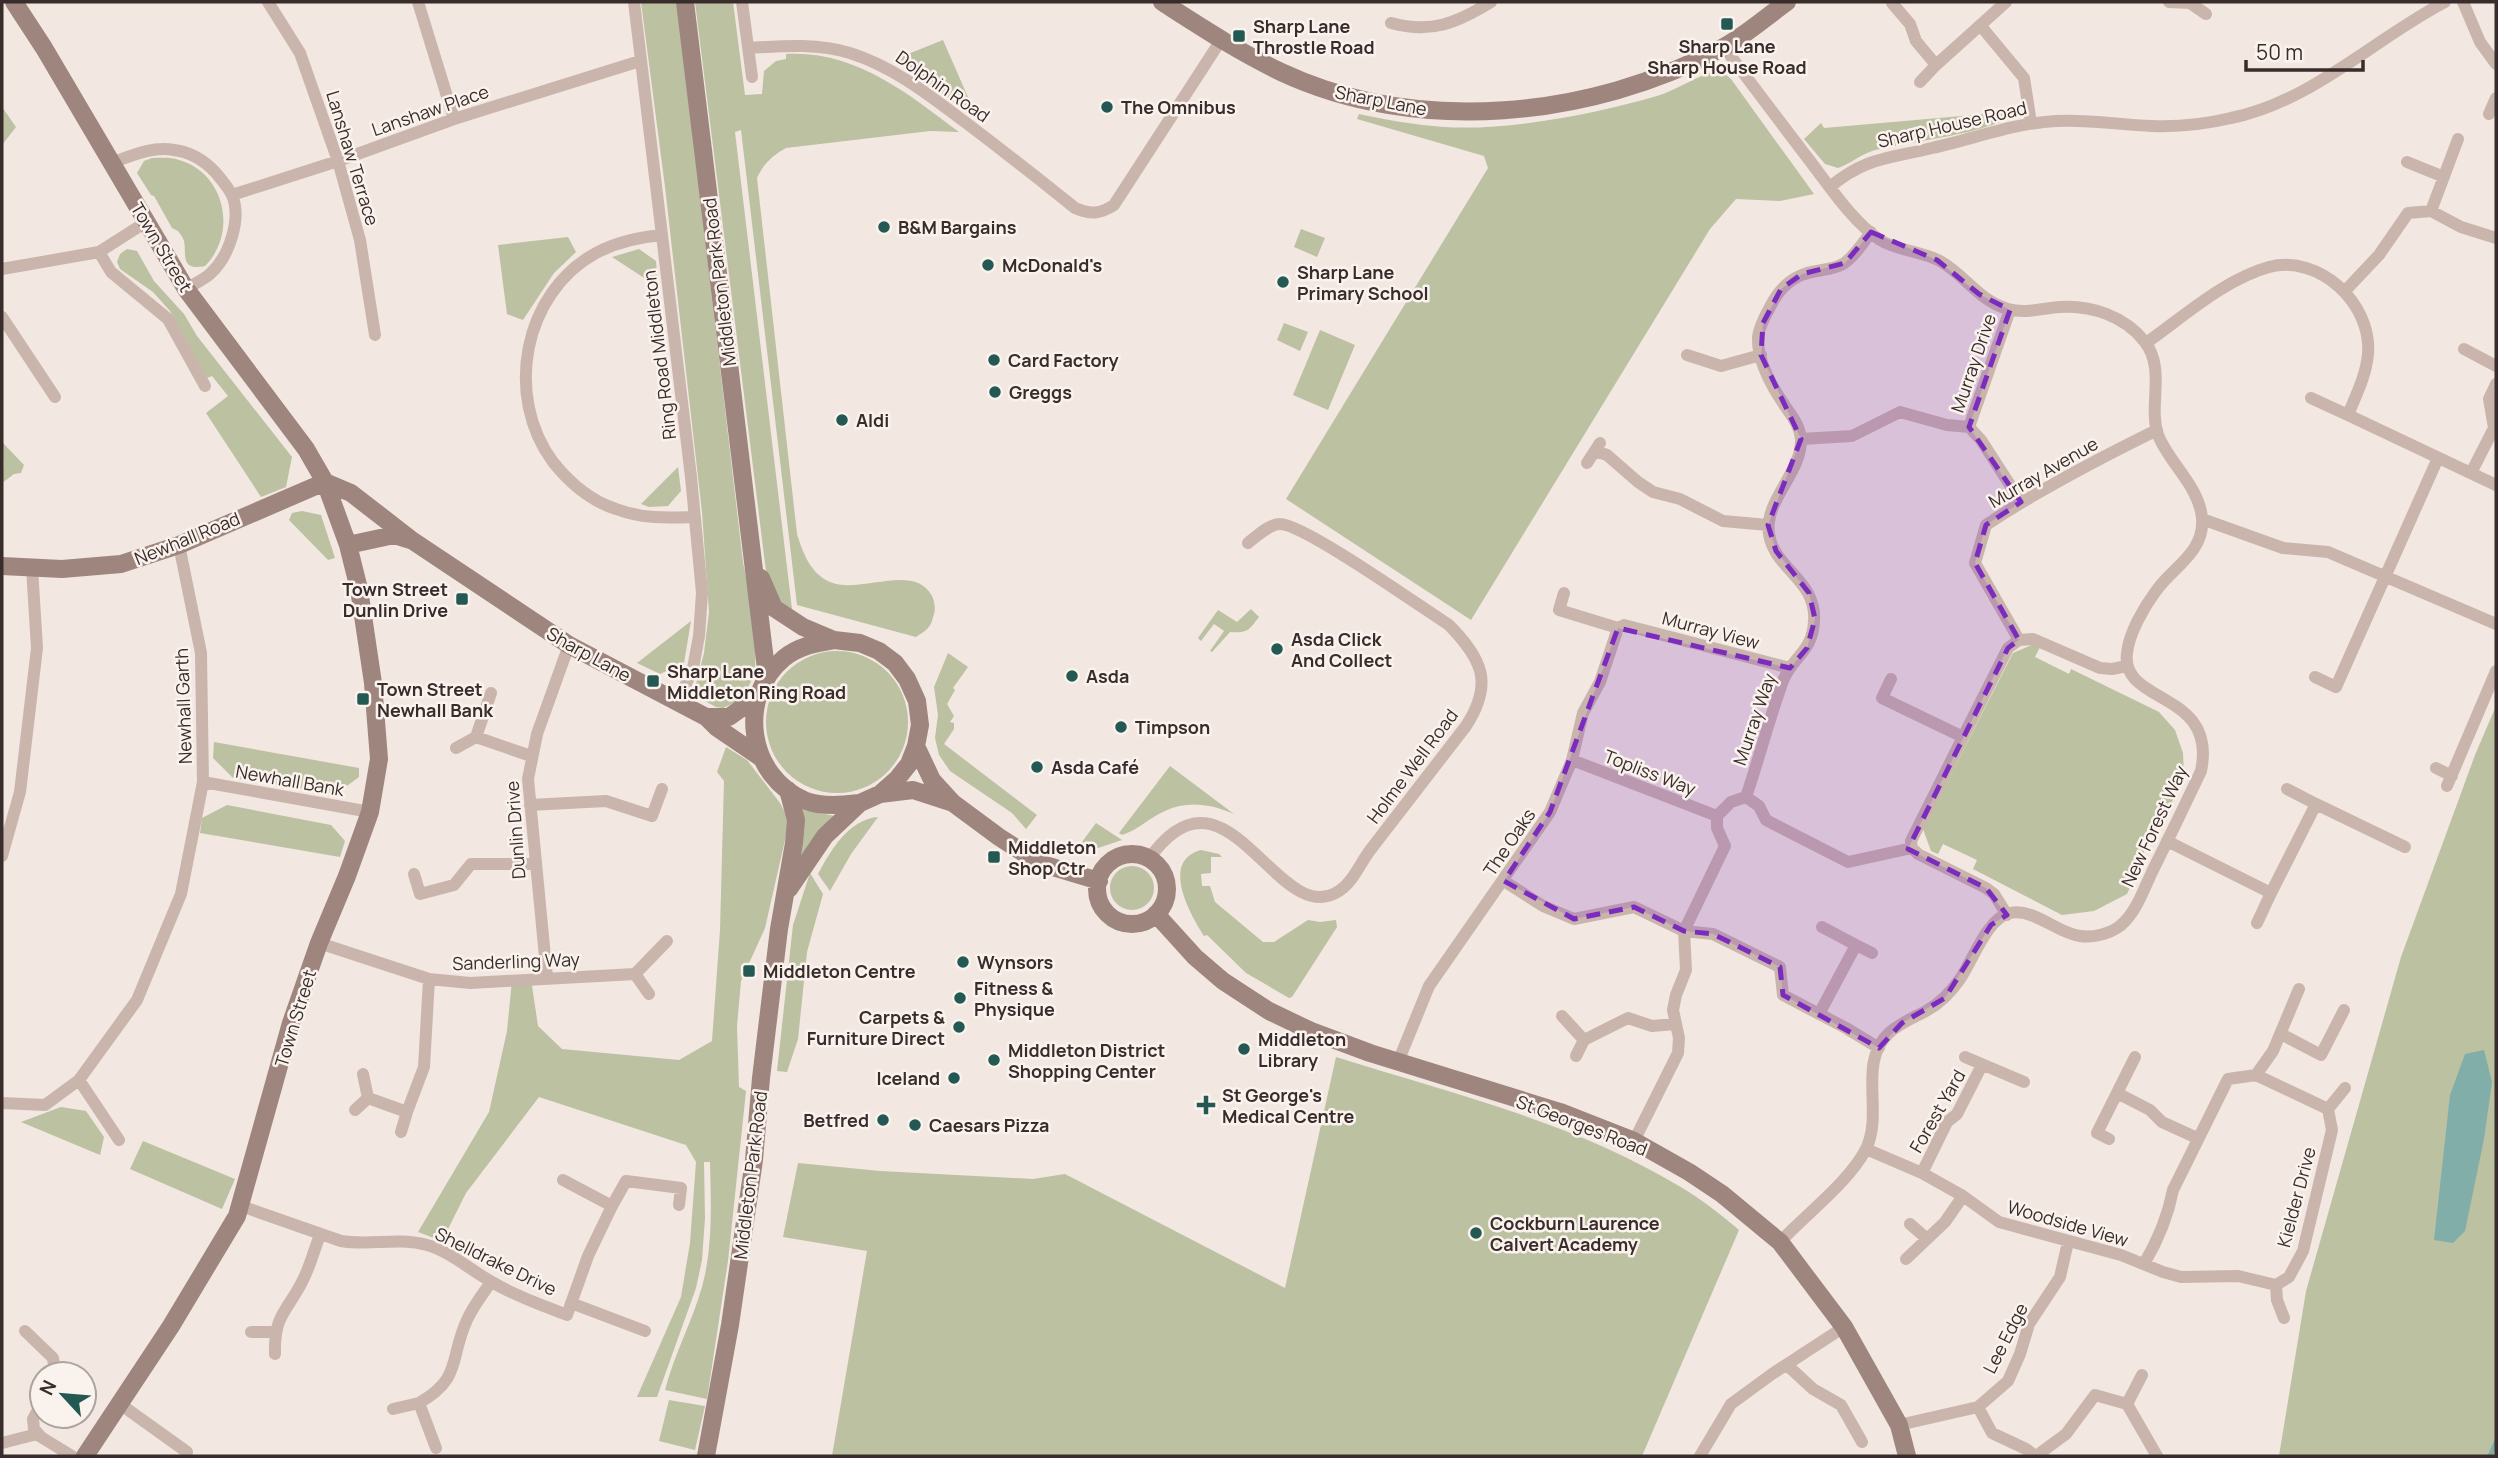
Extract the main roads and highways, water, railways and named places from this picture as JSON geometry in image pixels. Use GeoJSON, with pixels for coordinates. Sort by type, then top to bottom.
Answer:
{"type":"FeatureCollection","features":[{"type":"Feature","properties":{"kind":"water"},"geometry":{"type":"Polygon","coordinates":[[[2484,1050],[2492,1082],[2484,1139],[2465,1231],[2453,1243],[2434,1240],[2450,1095],[2465,1054],[2484,1050]]]}},
{"type":"Feature","properties":{"kind":"waterway"},"geometry":{"type":"LineString","coordinates":[[2490,1456],[2496,1442]]}},
{"type":"Feature","properties":{"kind":"place","name":"Sharp Lane Sharp House Road"},"geometry":{"type":"Point","coordinates":[1727,24]}},
{"type":"Feature","properties":{"kind":"place","name":"Sharp Lane Throstle Road"},"geometry":{"type":"Point","coordinates":[1239,36]}},
{"type":"Feature","properties":{"kind":"place","name":"The Omnibus"},"geometry":{"type":"Point","coordinates":[1107,107]}},
{"type":"Feature","properties":{"kind":"place","name":"B&M Bargains"},"geometry":{"type":"Point","coordinates":[884,227]}},
{"type":"Feature","properties":{"kind":"place","name":"McDonald's"},"geometry":{"type":"Point","coordinates":[988,265]}},
{"type":"Feature","properties":{"kind":"place","name":"Sharp Lane Primary School"},"geometry":{"type":"Point","coordinates":[1283,282]}},
{"type":"Feature","properties":{"kind":"place","name":"Card Factory"},"geometry":{"type":"Point","coordinates":[994,360]}},
{"type":"Feature","properties":{"kind":"place","name":"Greggs"},"geometry":{"type":"Point","coordinates":[995,392]}},
{"type":"Feature","properties":{"kind":"place","name":"Aldi"},"geometry":{"type":"Point","coordinates":[842,420]}},
{"type":"Feature","properties":{"kind":"place","name":"Town Street Dunlin Drive"},"geometry":{"type":"Point","coordinates":[462,599]}},
{"type":"Feature","properties":{"kind":"place","name":"Asda Click And Collect"},"geometry":{"type":"Point","coordinates":[1277,649]}},
{"type":"Feature","properties":{"kind":"place","name":"Asda"},"geometry":{"type":"Point","coordinates":[1072,676]}},
{"type":"Feature","properties":{"kind":"place","name":"Sharp Lane Middleton Ring Road"},"geometry":{"type":"Point","coordinates":[653,681]}},
{"type":"Feature","properties":{"kind":"place","name":"Town Street Newhall Bank"},"geometry":{"type":"Point","coordinates":[363,699]}},
{"type":"Feature","properties":{"kind":"place","name":"Timpson"},"geometry":{"type":"Point","coordinates":[1121,727]}},
{"type":"Feature","properties":{"kind":"place","name":"Asda Café"},"geometry":{"type":"Point","coordinates":[1037,767]}},
{"type":"Feature","properties":{"kind":"place","name":"Middleton Shop Ctr"},"geometry":{"type":"Point","coordinates":[994,857]}},
{"type":"Feature","properties":{"kind":"place","name":"Wynsors"},"geometry":{"type":"Point","coordinates":[963,962]}},
{"type":"Feature","properties":{"kind":"place","name":"Middleton Centre"},"geometry":{"type":"Point","coordinates":[749,971]}},
{"type":"Feature","properties":{"kind":"place","name":"Fitness & Physique"},"geometry":{"type":"Point","coordinates":[960,998]}},
{"type":"Feature","properties":{"kind":"place","name":"Carpets & Furniture Direct"},"geometry":{"type":"Point","coordinates":[959,1027]}},
{"type":"Feature","properties":{"kind":"place","name":"Middleton Library"},"geometry":{"type":"Point","coordinates":[1244,1049]}},
{"type":"Feature","properties":{"kind":"place","name":"Middleton District Shopping Center"},"geometry":{"type":"Point","coordinates":[994,1060]}},
{"type":"Feature","properties":{"kind":"place","name":"Iceland"},"geometry":{"type":"Point","coordinates":[954,1078]}},
{"type":"Feature","properties":{"kind":"place","name":"St George's Medical Centre"},"geometry":{"type":"Point","coordinates":[1206,1105]}},
{"type":"Feature","properties":{"kind":"place","name":"Betfred"},"geometry":{"type":"Point","coordinates":[883,1120]}},
{"type":"Feature","properties":{"kind":"place","name":"Caesars Pizza"},"geometry":{"type":"Point","coordinates":[915,1125]}},
{"type":"Feature","properties":{"kind":"place","name":"Cockburn Laurence Calvert Academy"},"geometry":{"type":"Point","coordinates":[1476,1233]}}]}
